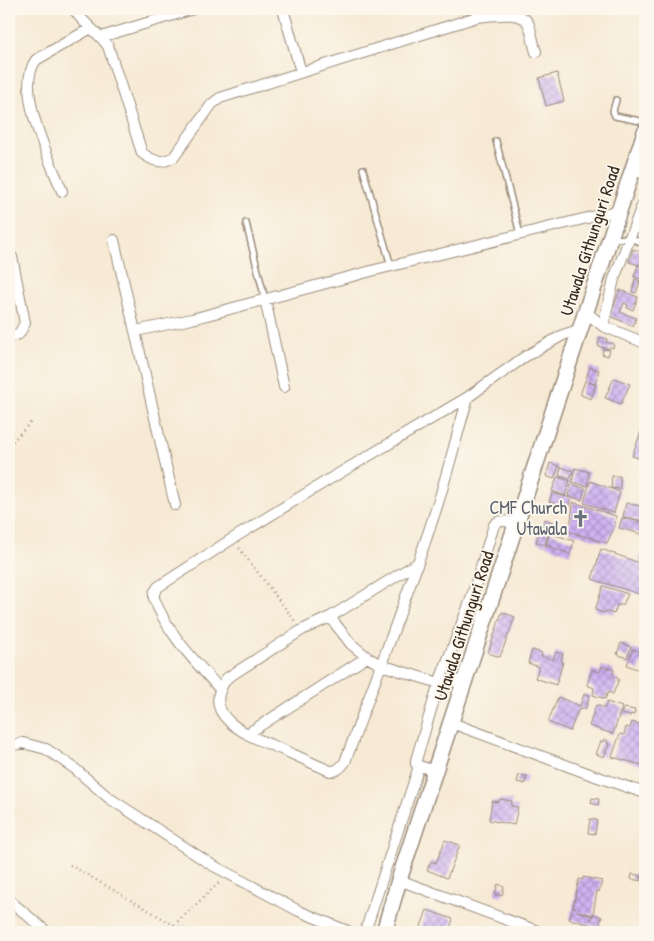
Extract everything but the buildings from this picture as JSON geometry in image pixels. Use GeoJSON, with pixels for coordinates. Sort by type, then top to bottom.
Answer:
{"type":"FeatureCollection","features":[{"type":"Feature","properties":{"kind":"street"},"geometry":{"type":"LineString","coordinates":[[74,9],[102,37],[108,46],[142,153],[157,162],[165,162],[174,157],[212,104],[220,98],[479,13],[510,14],[528,22],[536,52]]}},
{"type":"Feature","properties":{"kind":"street"},"geometry":{"type":"LineString","coordinates":[[102,37],[193,9]]}},
{"type":"Feature","properties":{"kind":"street"},"geometry":{"type":"LineString","coordinates":[[283,9],[301,72]]}},
{"type":"Feature","properties":{"kind":"street"},"geometry":{"type":"LineString","coordinates":[[62,191],[31,107],[30,67],[36,60],[91,28]]}},
{"type":"Feature","properties":{"kind":"street","name":"Utawala Githunguri Road"},"geometry":{"type":"LineString","coordinates":[[384,932],[399,880],[620,210],[639,172],[645,132]]}},
{"type":"Feature","properties":{"kind":"street"},"geometry":{"type":"LineString","coordinates":[[603,326],[614,279],[645,198]]}},
{"type":"Feature","properties":{"kind":"street"},"geometry":{"type":"LineString","coordinates":[[136,331],[192,319],[391,266],[620,210]]}},
{"type":"Feature","properties":{"kind":"street"},"geometry":{"type":"LineString","coordinates":[[114,240],[175,505]]}},
{"type":"Feature","properties":{"kind":"street"},"geometry":{"type":"LineString","coordinates":[[9,336],[19,334],[25,323],[12,271],[12,257]]}},
{"type":"Feature","properties":{"kind":"street"},"geometry":{"type":"LineString","coordinates":[[600,272],[614,279]]}},
{"type":"Feature","properties":{"kind":"street"},"geometry":{"type":"LineString","coordinates":[[265,299],[284,387]]}},
{"type":"Feature","properties":{"kind":"street"},"geometry":{"type":"LineString","coordinates":[[587,313],[603,326],[645,343]]}},
{"type":"Feature","properties":{"kind":"street"},"geometry":{"type":"LineString","coordinates":[[219,688],[183,648],[166,624],[156,603],[154,593],[158,587],[333,477],[468,397],[526,356],[563,335],[581,329]]}},
{"type":"Feature","properties":{"kind":"street"},"geometry":{"type":"LineString","coordinates":[[416,564],[330,617],[302,630],[227,678],[219,688],[217,698],[222,712],[236,728],[330,771],[336,771],[345,762],[439,500],[468,397]]}},
{"type":"Feature","properties":{"kind":"street"},"geometry":{"type":"LineString","coordinates":[[436,771],[419,766],[416,764],[416,760],[439,683],[470,602],[494,525],[500,521],[518,524]]}},
{"type":"Feature","properties":{"kind":"street"},"geometry":{"type":"LineString","coordinates":[[470,602],[490,608]]}},
{"type":"Feature","properties":{"kind":"street"},"geometry":{"type":"LineString","coordinates":[[330,617],[351,644],[381,665],[439,683],[466,680]]}},
{"type":"Feature","properties":{"kind":"street"},"geometry":{"type":"LineString","coordinates":[[247,734],[367,657]]}},
{"type":"Feature","properties":{"kind":"street"},"geometry":{"type":"LineString","coordinates":[[452,723],[645,793]]}},
{"type":"Feature","properties":{"kind":"street"},"geometry":{"type":"LineString","coordinates":[[9,746],[23,743],[46,749],[74,768],[110,798],[227,874],[299,911],[350,932]]}},
{"type":"Feature","properties":{"kind":"street"},"geometry":{"type":"LineString","coordinates":[[365,932],[419,766]]}},
{"type":"Feature","properties":{"kind":"street"},"geometry":{"type":"LineString","coordinates":[[399,880],[540,932]]}},
{"type":"Feature","properties":{"kind":"street"},"geometry":{"type":"LineString","coordinates":[[9,900],[47,932]]}},
{"type":"Feature","properties":{"kind":"lane"},"geometry":{"type":"LineString","coordinates":[[616,100],[613,111],[615,116],[645,122]]}},
{"type":"Feature","properties":{"kind":"lane"},"geometry":{"type":"LineString","coordinates":[[496,140],[520,235]]}},
{"type":"Feature","properties":{"kind":"lane"},"geometry":{"type":"LineString","coordinates":[[363,169],[391,266]]}},
{"type":"Feature","properties":{"kind":"lane"},"geometry":{"type":"LineString","coordinates":[[246,223],[265,299]]}},
{"type":"Feature","properties":{"kind":"lane"},"geometry":{"type":"LineString","coordinates":[[611,239],[630,238],[645,244]]}},
{"type":"Feature","properties":{"kind":"path"},"geometry":{"type":"LineString","coordinates":[[9,445],[32,421]]}},
{"type":"Feature","properties":{"kind":"path"},"geometry":{"type":"LineString","coordinates":[[232,539],[302,630]]}},
{"type":"Feature","properties":{"kind":"path"},"geometry":{"type":"LineString","coordinates":[[70,865],[174,925],[194,932]]}},
{"type":"Feature","properties":{"kind":"path"},"geometry":{"type":"LineString","coordinates":[[174,925],[227,874]]}},
{"type":"Feature","properties":{"kind":"place","name":"CMF Church Utawala"},"geometry":{"type":"Point","coordinates":[581,518]}}]}
